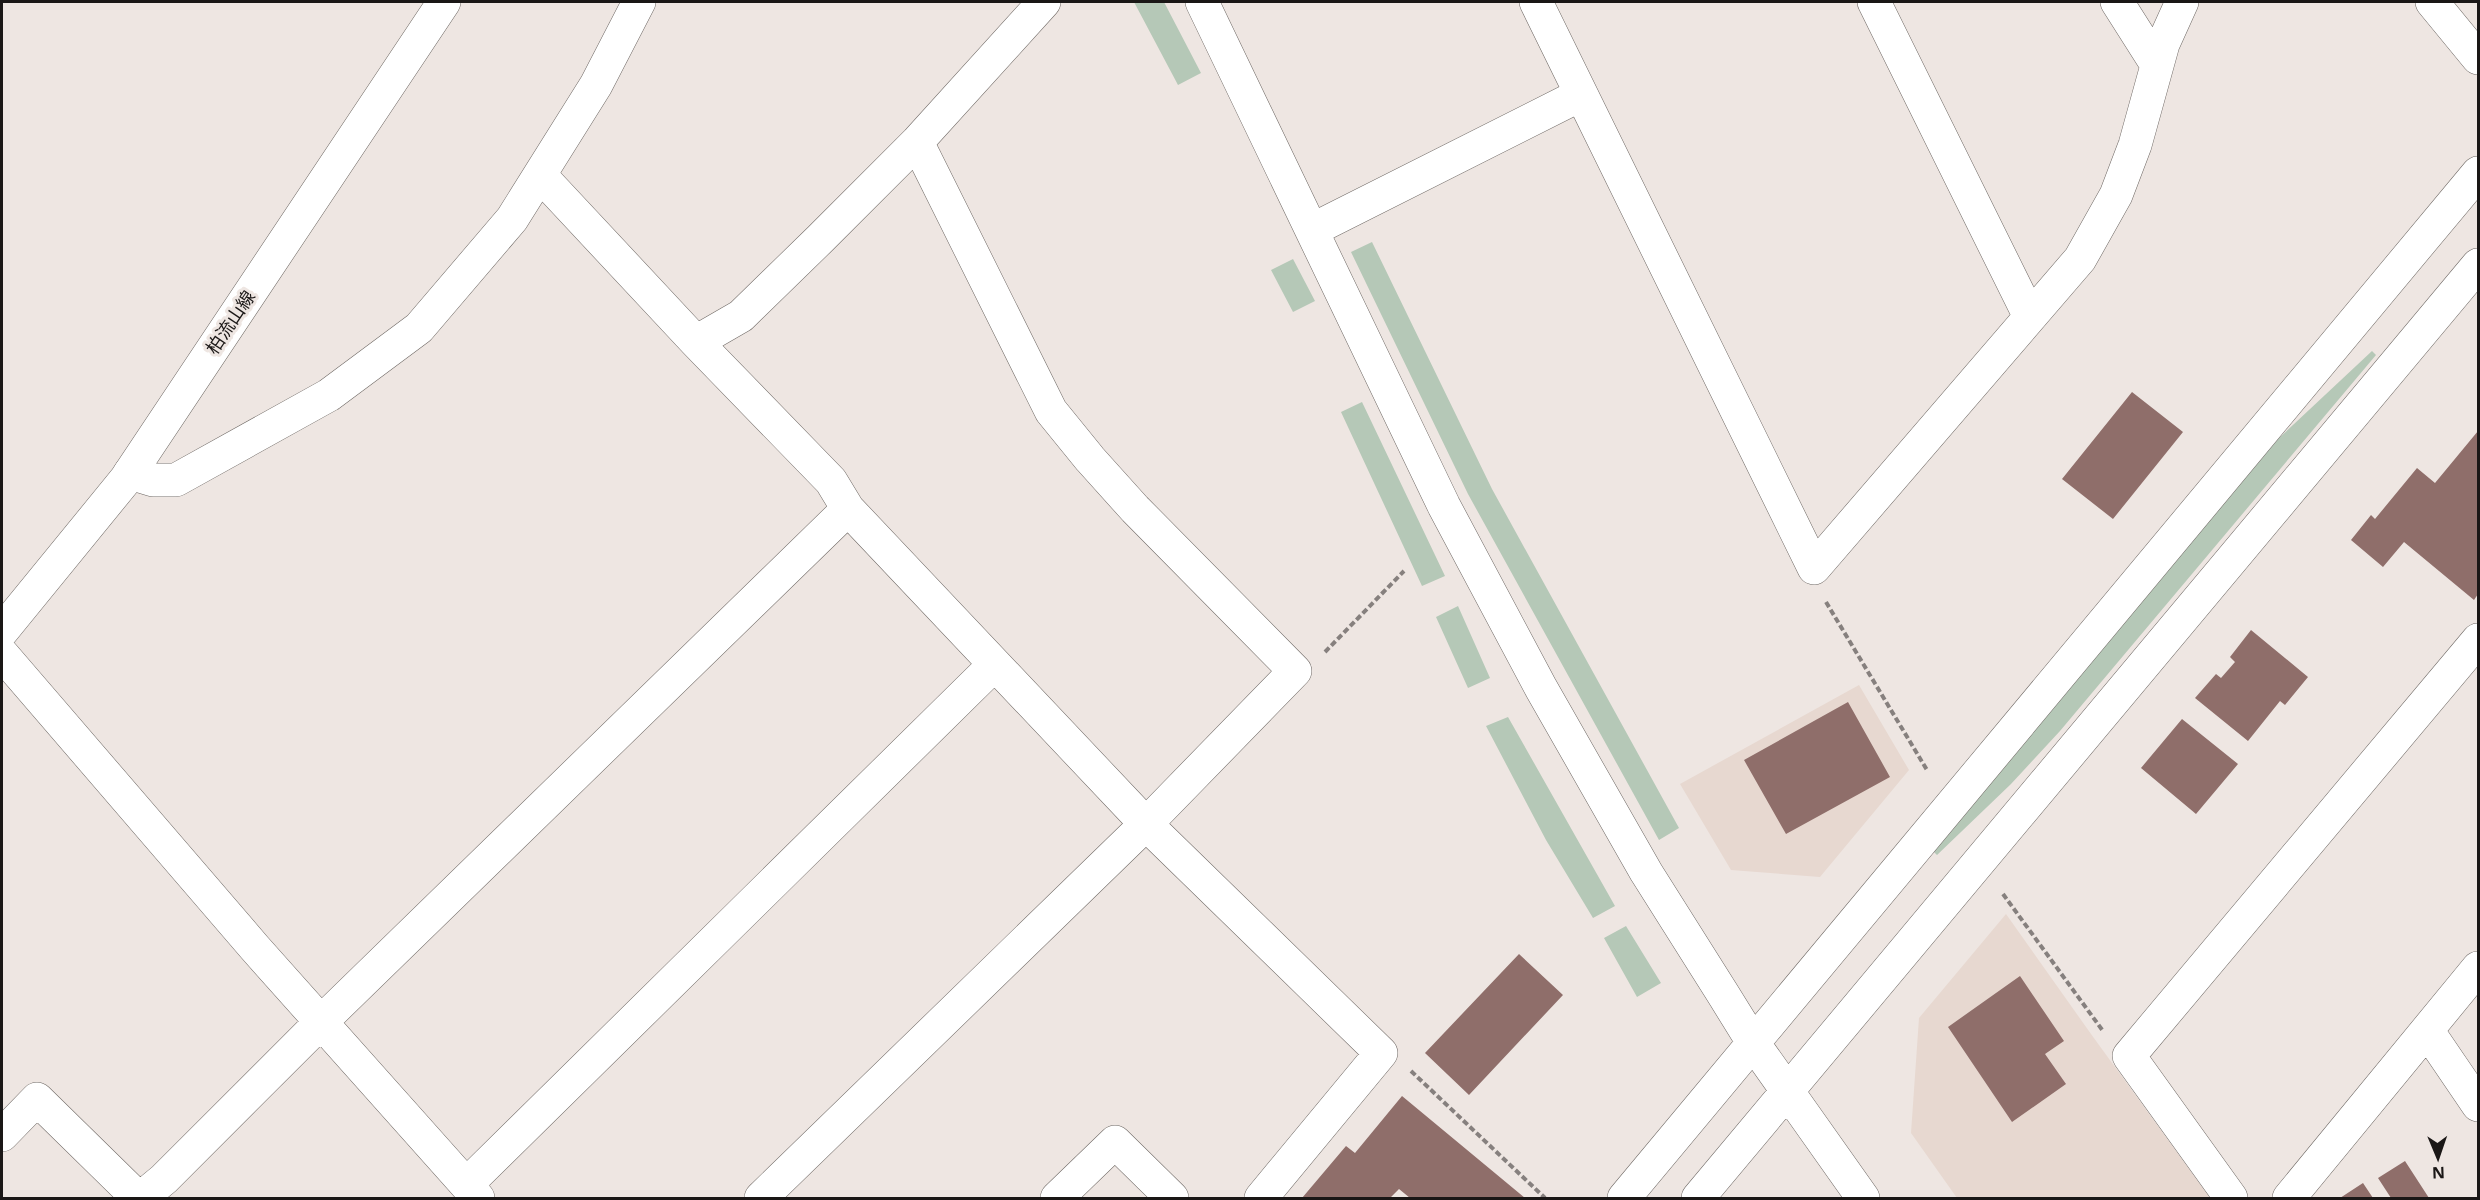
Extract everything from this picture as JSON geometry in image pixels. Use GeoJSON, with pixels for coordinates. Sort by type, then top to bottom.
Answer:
{"type":"FeatureCollection","features":[{"type":"Feature","properties":{"kind":"street","name":"柏流山線"},"geometry":{"type":"LineString","coordinates":[[2,631],[130,473],[444,2]]}},
{"type":"Feature","properties":{"kind":"street"},"geometry":{"type":"LineString","coordinates":[[130,473],[153,480],[176,480],[329,395],[419,328],[512,219],[596,85],[639,2]]}},
{"type":"Feature","properties":{"kind":"street"},"geometry":{"type":"LineString","coordinates":[[696,342],[741,316],[916,142],[1044,2]]}},
{"type":"Feature","properties":{"kind":"street"},"geometry":{"type":"LineString","coordinates":[[1202,2],[1444,506],[1530,668],[1646,872],[1754,1044],[1863,1198]]}},
{"type":"Feature","properties":{"kind":"street"},"geometry":{"type":"LineString","coordinates":[[1536,2],[1814,568],[2080,259],[2116,195],[2135,145],[2163,44],[2182,2]]}},
{"type":"Feature","properties":{"kind":"street"},"geometry":{"type":"LineString","coordinates":[[1874,2],[2030,317]]}},
{"type":"Feature","properties":{"kind":"street"},"geometry":{"type":"LineString","coordinates":[[2117,2],[2157,65]]}},
{"type":"Feature","properties":{"kind":"street"},"geometry":{"type":"LineString","coordinates":[[2432,2],[2478,58]]}},
{"type":"Feature","properties":{"kind":"street"},"geometry":{"type":"LineString","coordinates":[[1312,230],[1580,95]]}},
{"type":"Feature","properties":{"kind":"street"},"geometry":{"type":"LineString","coordinates":[[761,1198],[1146,824],[1295,671],[1136,509],[1090,459],[1051,411],[916,142]]}},
{"type":"Feature","properties":{"kind":"street"},"geometry":{"type":"LineString","coordinates":[[1624,1198],[2478,173]]}},
{"type":"Feature","properties":{"kind":"street"},"geometry":{"type":"LineString","coordinates":[[540,176],[831,481],[848,509],[1146,824],[1381,1053],[1262,1198]]}},
{"type":"Feature","properties":{"kind":"street"},"geometry":{"type":"LineString","coordinates":[[1698,1198],[2478,265]]}},
{"type":"Feature","properties":{"kind":"street"},"geometry":{"type":"LineString","coordinates":[[2,1134],[37,1099],[157,1194],[321,1022],[848,509]]}},
{"type":"Feature","properties":{"kind":"street"},"geometry":{"type":"LineString","coordinates":[[2231,1198],[2129,1056],[2478,640]]}},
{"type":"Feature","properties":{"kind":"street"},"geometry":{"type":"LineString","coordinates":[[2,654],[321,1022],[473,1191],[994,665]]}},
{"type":"Feature","properties":{"kind":"street"},"geometry":{"type":"LineString","coordinates":[[2289,1198],[2478,968]]}},
{"type":"Feature","properties":{"kind":"street"},"geometry":{"type":"LineString","coordinates":[[2427,1030],[2478,1105]]}},
{"type":"Feature","properties":{"kind":"street"},"geometry":{"type":"LineString","coordinates":[[1057,1198],[1115,1142],[1172,1198]]}},
{"type":"Feature","properties":{"kind":"path"},"geometry":{"type":"LineString","coordinates":[[1814,568],[1818,589],[1927,770]]}},
{"type":"Feature","properties":{"kind":"path"},"geometry":{"type":"LineString","coordinates":[[1295,671],[1312,666],[1404,571]]}},
{"type":"Feature","properties":{"kind":"path"},"geometry":{"type":"LineString","coordinates":[[2003,894],[2115,1047],[2129,1056]]}},
{"type":"Feature","properties":{"kind":"path"},"geometry":{"type":"LineString","coordinates":[[1381,1053],[1404,1064],[1545,1198]]}},
{"type":"Feature","properties":{"kind":"shaded area"},"geometry":{"type":"Polygon","coordinates":[[[1859,685],[1909,770],[1820,877],[1731,870],[1680,784],[1859,685]]]}},
{"type":"Feature","properties":{"kind":"shaded area"},"geometry":{"type":"Polygon","coordinates":[[[2006,914],[2210,1198],[1957,1198],[1911,1133],[1919,1018],[2006,914]]]}},
{"type":"Feature","properties":{"kind":"green space"},"geometry":{"type":"Polygon","coordinates":[[[1134,2],[1164,2],[1201,73],[1178,85],[1134,2]]]}},
{"type":"Feature","properties":{"kind":"green space"},"geometry":{"type":"Polygon","coordinates":[[[1372,242],[1492,489],[1679,828],[1659,840],[1468,494],[1351,252],[1372,242]]]}},
{"type":"Feature","properties":{"kind":"green space"},"geometry":{"type":"Polygon","coordinates":[[[1293,259],[1315,301],[1293,312],[1271,270],[1293,259]]]}},
{"type":"Feature","properties":{"kind":"green space"},"geometry":{"type":"Polygon","coordinates":[[[2372,351],[2376,355],[2060,731],[2011,784],[1937,855],[1932,850],[2278,439],[2372,351]]]}},
{"type":"Feature","properties":{"kind":"green space"},"geometry":{"type":"Polygon","coordinates":[[[1362,402],[1445,576],[1422,586],[1341,412],[1362,402]]]}},
{"type":"Feature","properties":{"kind":"green space"},"geometry":{"type":"Polygon","coordinates":[[[1458,606],[1490,678],[1468,688],[1436,617],[1458,606]]]}},
{"type":"Feature","properties":{"kind":"green space"},"geometry":{"type":"Polygon","coordinates":[[[1508,717],[1615,906],[1593,918],[1546,840],[1486,726],[1508,717]]]}},
{"type":"Feature","properties":{"kind":"green space"},"geometry":{"type":"Polygon","coordinates":[[[1626,926],[1661,983],[1637,997],[1604,938],[1626,926]]]}},
{"type":"Feature","properties":{"kind":"building"},"geometry":{"type":"Polygon","coordinates":[[[2132,392],[2183,432],[2113,519],[2062,479],[2132,392]]]}},
{"type":"Feature","properties":{"kind":"building"},"geometry":{"type":"Polygon","coordinates":[[[2478,431],[2478,594],[2474,600],[2404,542],[2383,567],[2351,540],[2371,515],[2375,519],[2417,468],[2435,483],[2478,431]]]}},
{"type":"Feature","properties":{"kind":"building"},"geometry":{"type":"Polygon","coordinates":[[[2251,630],[2308,677],[2285,705],[2280,701],[2248,741],[2195,698],[2216,674],[2221,678],[2235,662],[2230,657],[2251,630]]]}},
{"type":"Feature","properties":{"kind":"building"},"geometry":{"type":"Polygon","coordinates":[[[1848,702],[1890,777],[1786,834],[1744,760],[1848,702]]]}},
{"type":"Feature","properties":{"kind":"building"},"geometry":{"type":"Polygon","coordinates":[[[2182,719],[2238,764],[2196,814],[2141,768],[2182,719]]]}},
{"type":"Feature","properties":{"kind":"building"},"geometry":{"type":"Polygon","coordinates":[[[1519,954],[1563,995],[1469,1095],[1425,1053],[1519,954]]]}},
{"type":"Feature","properties":{"kind":"building"},"geometry":{"type":"Polygon","coordinates":[[[2020,976],[2064,1041],[2045,1054],[2066,1084],[2012,1122],[1948,1027],[2020,976]]]}},
{"type":"Feature","properties":{"kind":"building"},"geometry":{"type":"Polygon","coordinates":[[[1402,1096],[1525,1198],[1410,1198],[1399,1189],[1390,1198],[1302,1198],[1346,1146],[1355,1153],[1402,1096]]]}},
{"type":"Feature","properties":{"kind":"building"},"geometry":{"type":"Polygon","coordinates":[[[2405,1161],[2429,1198],[2391,1198],[2378,1178],[2405,1161]]]}},
{"type":"Feature","properties":{"kind":"building"},"geometry":{"type":"Polygon","coordinates":[[[2363,1183],[2373,1198],[2340,1198],[2363,1183]]]}}]}
